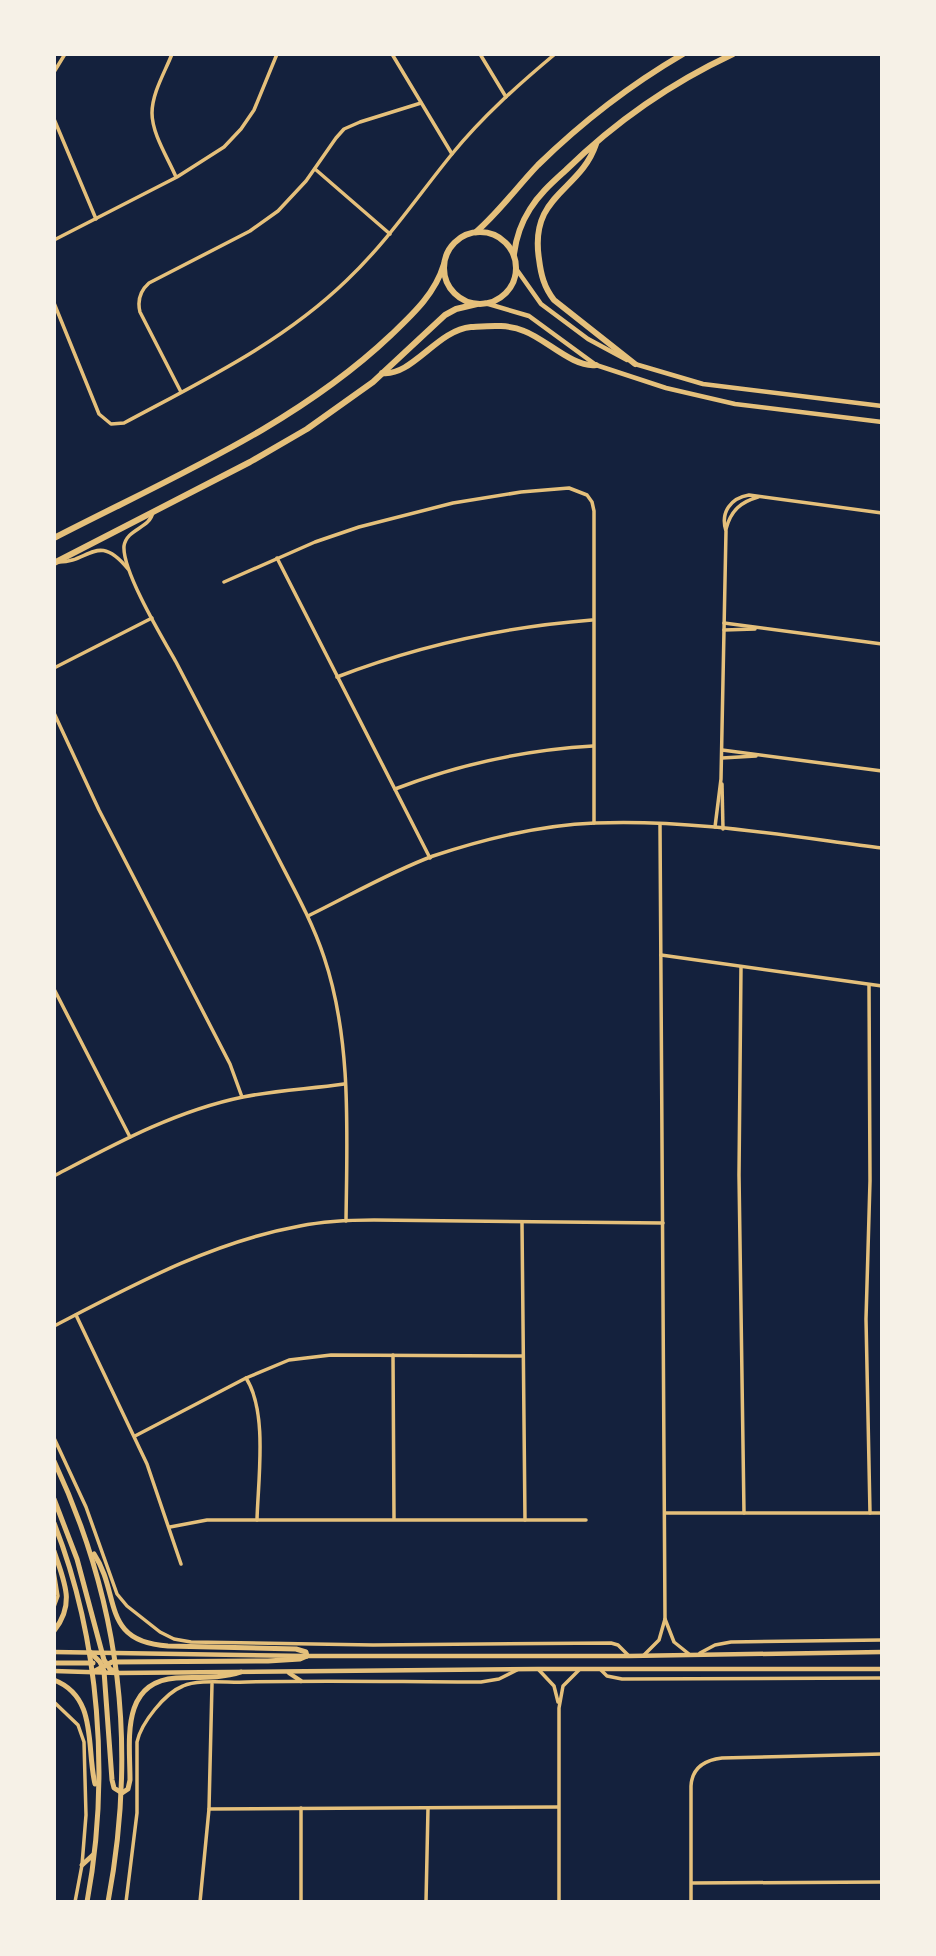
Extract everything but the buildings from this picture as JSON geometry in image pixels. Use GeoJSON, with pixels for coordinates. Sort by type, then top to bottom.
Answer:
{"type":"FeatureCollection","features":[{"type":"Feature","properties":{"kind":"main road"},"geometry":{"type":"LineString","coordinates":[[475,232],[496,213],[534,169],[576,130],[622,93],[683,54]]}},
{"type":"Feature","properties":{"kind":"main road"},"geometry":{"type":"LineString","coordinates":[[444,264],[449,286],[456,295],[477,303],[494,301],[509,289],[517,270],[514,254],[523,221],[535,201],[596,142],[663,92],[733,54]]}},
{"type":"Feature","properties":{"kind":"main road"},"geometry":{"type":"LineString","coordinates":[[596,142],[590,158],[553,199],[543,215],[537,240],[541,276],[554,300],[635,364]]}},
{"type":"Feature","properties":{"kind":"main road"},"geometry":{"type":"LineString","coordinates":[[54,538],[252,436],[327,388],[375,349],[419,307],[435,287],[447,252],[464,235],[485,232],[502,239],[514,254]]}},
{"type":"Feature","properties":{"kind":"main road"},"geometry":{"type":"LineString","coordinates":[[55,562],[288,441],[351,399],[445,315],[477,303]]}},
{"type":"Feature","properties":{"kind":"main road"},"geometry":{"type":"LineString","coordinates":[[383,373],[399,371],[447,335],[472,327],[517,328],[581,364],[596,365]]}},
{"type":"Feature","properties":{"kind":"main road"},"geometry":{"type":"LineString","coordinates":[[54,1461],[76,1508],[91,1550],[118,1673],[122,1793],[120,1831],[108,1902]]}},
{"type":"Feature","properties":{"kind":"main road"},"geometry":{"type":"LineString","coordinates":[[54,1499],[77,1559],[101,1652],[113,1784],[117,1791],[122,1793]]}},
{"type":"Feature","properties":{"kind":"main road"},"geometry":{"type":"LineString","coordinates":[[54,1523],[75,1585],[93,1672],[97,1791],[87,1902]]}},
{"type":"Feature","properties":{"kind":"main road"},"geometry":{"type":"LineString","coordinates":[[54,1663],[103,1665],[116,1662],[268,1661],[307,1656],[296,1649],[167,1646],[138,1640],[117,1620],[102,1569],[91,1550]]}},
{"type":"Feature","properties":{"kind":"main road"},"geometry":{"type":"LineString","coordinates":[[54,1551],[67,1596],[64,1616],[54,1631]]}},
{"type":"Feature","properties":{"kind":"main road"},"geometry":{"type":"LineString","coordinates":[[90,1652],[103,1665],[118,1673]]}},
{"type":"Feature","properties":{"kind":"main road"},"geometry":{"type":"LineString","coordinates":[[93,1672],[114,1652]]}},
{"type":"Feature","properties":{"kind":"main road"},"geometry":{"type":"LineString","coordinates":[[122,1793],[128,1788],[130,1780],[130,1720],[140,1696],[163,1680],[226,1676],[241,1672]]}},
{"type":"Feature","properties":{"kind":"main road"},"geometry":{"type":"LineString","coordinates":[[54,1680],[72,1689],[85,1710],[97,1791]]}},
{"type":"Feature","properties":{"kind":"main road"},"geometry":{"type":"LineString","coordinates":[[82,1865],[93,1855]]}},
{"type":"Feature","properties":{"kind":"street"},"geometry":{"type":"LineString","coordinates":[[54,72],[65,54]]}},
{"type":"Feature","properties":{"kind":"street"},"geometry":{"type":"LineString","coordinates":[[172,54],[154,99],[152,117],[177,177]]}},
{"type":"Feature","properties":{"kind":"street"},"geometry":{"type":"LineString","coordinates":[[54,240],[177,177],[215,154],[241,130],[254,110],[278,54]]}},
{"type":"Feature","properties":{"kind":"street"},"geometry":{"type":"LineString","coordinates":[[392,54],[452,154]]}},
{"type":"Feature","properties":{"kind":"street"},"geometry":{"type":"LineString","coordinates":[[480,54],[506,97]]}},
{"type":"Feature","properties":{"kind":"street"},"geometry":{"type":"LineString","coordinates":[[54,303],[99,414],[104,420],[115,425],[124,423],[241,360],[288,330],[347,280],[390,234],[452,154],[506,97],[555,54]]}},
{"type":"Feature","properties":{"kind":"street"},"geometry":{"type":"LineString","coordinates":[[181,392],[140,312],[138,299],[142,290],[149,283],[259,225],[287,203],[336,138],[349,126],[421,103]]}},
{"type":"Feature","properties":{"kind":"street"},"geometry":{"type":"LineString","coordinates":[[54,119],[96,219]]}},
{"type":"Feature","properties":{"kind":"street"},"geometry":{"type":"LineString","coordinates":[[315,169],[390,234]]}},
{"type":"Feature","properties":{"kind":"street"},"geometry":{"type":"LineString","coordinates":[[517,270],[532,294],[546,308],[588,339],[635,364],[703,384],[882,406]]}},
{"type":"Feature","properties":{"kind":"street"},"geometry":{"type":"LineString","coordinates":[[485,303],[529,316],[596,365],[666,388],[718,401],[882,422]]}},
{"type":"Feature","properties":{"kind":"street"},"geometry":{"type":"LineString","coordinates":[[224,582],[315,542],[359,527],[453,503],[521,492],[569,488],[587,495],[594,511],[594,823]]}},
{"type":"Feature","properties":{"kind":"street"},"geometry":{"type":"LineString","coordinates":[[723,828],[721,779],[726,531],[724,516],[733,501],[749,495],[882,513]]}},
{"type":"Feature","properties":{"kind":"street"},"geometry":{"type":"LineString","coordinates":[[726,531],[738,506],[760,497]]}},
{"type":"Feature","properties":{"kind":"street"},"geometry":{"type":"LineString","coordinates":[[153,512],[150,521],[135,530],[127,539],[125,556],[130,573],[307,916],[323,955],[335,996],[342,1042],[346,1220]]}},
{"type":"Feature","properties":{"kind":"street"},"geometry":{"type":"LineString","coordinates":[[55,562],[71,561],[87,552],[99,550],[116,557],[130,573]]}},
{"type":"Feature","properties":{"kind":"street"},"geometry":{"type":"LineString","coordinates":[[277,558],[430,858]]}},
{"type":"Feature","properties":{"kind":"street"},"geometry":{"type":"LineString","coordinates":[[54,668],[152,618]]}},
{"type":"Feature","properties":{"kind":"street"},"geometry":{"type":"LineString","coordinates":[[337,677],[417,649],[460,638],[526,626],[592,620]]}},
{"type":"Feature","properties":{"kind":"street"},"geometry":{"type":"LineString","coordinates":[[724,623],[882,644]]}},
{"type":"Feature","properties":{"kind":"street"},"geometry":{"type":"LineString","coordinates":[[724,630],[761,629]]}},
{"type":"Feature","properties":{"kind":"street"},"geometry":{"type":"LineString","coordinates":[[54,713],[99,810],[230,1064],[242,1097]]}},
{"type":"Feature","properties":{"kind":"street"},"geometry":{"type":"LineString","coordinates":[[395,789],[443,772],[510,754],[593,746]]}},
{"type":"Feature","properties":{"kind":"street"},"geometry":{"type":"LineString","coordinates":[[722,750],[882,771]]}},
{"type":"Feature","properties":{"kind":"street"},"geometry":{"type":"LineString","coordinates":[[722,758],[762,755]]}},
{"type":"Feature","properties":{"kind":"street"},"geometry":{"type":"LineString","coordinates":[[714,827],[721,779]]}},
{"type":"Feature","properties":{"kind":"street"},"geometry":{"type":"LineString","coordinates":[[307,916],[430,858],[510,835],[594,823],[714,827],[882,848]]}},
{"type":"Feature","properties":{"kind":"street"},"geometry":{"type":"LineString","coordinates":[[644,1655],[659,1640],[665,1619],[660,824]]}},
{"type":"Feature","properties":{"kind":"street"},"geometry":{"type":"LineString","coordinates":[[661,955],[882,986]]}},
{"type":"Feature","properties":{"kind":"street"},"geometry":{"type":"LineString","coordinates":[[741,967],[739,1175],[744,1513]]}},
{"type":"Feature","properties":{"kind":"street"},"geometry":{"type":"LineString","coordinates":[[869,985],[870,1181],[866,1319],[870,1513]]}},
{"type":"Feature","properties":{"kind":"street"},"geometry":{"type":"LineString","coordinates":[[54,989],[130,1137]]}},
{"type":"Feature","properties":{"kind":"street"},"geometry":{"type":"LineString","coordinates":[[54,1176],[130,1137],[183,1114],[242,1097],[344,1084]]}},
{"type":"Feature","properties":{"kind":"street"},"geometry":{"type":"LineString","coordinates":[[54,1326],[166,1269],[227,1245],[290,1227],[346,1220],[408,1219],[522,1223],[663,1223]]}},
{"type":"Feature","properties":{"kind":"street"},"geometry":{"type":"LineString","coordinates":[[522,1223],[525,1520]]}},
{"type":"Feature","properties":{"kind":"street"},"geometry":{"type":"LineString","coordinates":[[76,1315],[135,1436],[170,1527],[181,1564]]}},
{"type":"Feature","properties":{"kind":"street"},"geometry":{"type":"LineString","coordinates":[[393,1355],[394,1519]]}},
{"type":"Feature","properties":{"kind":"street"},"geometry":{"type":"LineString","coordinates":[[135,1436],[268,1367],[310,1356],[523,1356]]}},
{"type":"Feature","properties":{"kind":"street"},"geometry":{"type":"LineString","coordinates":[[246,1378],[253,1387],[257,1411],[257,1520]]}},
{"type":"Feature","properties":{"kind":"street"},"geometry":{"type":"LineString","coordinates":[[54,1438],[86,1507],[117,1594],[127,1606],[167,1637],[191,1642],[373,1645],[611,1643],[618,1645],[629,1656]]}},
{"type":"Feature","properties":{"kind":"street"},"geometry":{"type":"LineString","coordinates":[[665,1513],[882,1514]]}},
{"type":"Feature","properties":{"kind":"street"},"geometry":{"type":"LineString","coordinates":[[170,1527],[207,1520],[586,1520]]}},
{"type":"Feature","properties":{"kind":"street"},"geometry":{"type":"LineString","coordinates":[[54,1571],[58,1596],[54,1606]]}},
{"type":"Feature","properties":{"kind":"street"},"geometry":{"type":"LineString","coordinates":[[665,1619],[674,1642],[688,1654]]}},
{"type":"Feature","properties":{"kind":"street"},"geometry":{"type":"LineString","coordinates":[[700,1653],[715,1645],[731,1642],[882,1640]]}},
{"type":"Feature","properties":{"kind":"street"},"geometry":{"type":"LineString","coordinates":[[54,1652],[307,1656],[629,1656],[882,1652]]}},
{"type":"Feature","properties":{"kind":"street"},"geometry":{"type":"LineString","coordinates":[[538,1669],[554,1686],[559,1708]]}},
{"type":"Feature","properties":{"kind":"street"},"geometry":{"type":"LineString","coordinates":[[559,1902],[559,1708],[563,1686],[579,1669]]}},
{"type":"Feature","properties":{"kind":"street"},"geometry":{"type":"LineString","coordinates":[[600,1669],[607,1676],[622,1679],[882,1678]]}},
{"type":"Feature","properties":{"kind":"street"},"geometry":{"type":"LineString","coordinates":[[118,1673],[882,1669]]}},
{"type":"Feature","properties":{"kind":"street"},"geometry":{"type":"LineString","coordinates":[[126,1902],[136,1813],[139,1732],[151,1714],[174,1691],[188,1684],[212,1683],[481,1682],[499,1679],[517,1670]]}},
{"type":"Feature","properties":{"kind":"street"},"geometry":{"type":"LineString","coordinates":[[54,1671],[93,1672]]}},
{"type":"Feature","properties":{"kind":"street"},"geometry":{"type":"LineString","coordinates":[[289,1673],[302,1681]]}},
{"type":"Feature","properties":{"kind":"street"},"geometry":{"type":"LineString","coordinates":[[200,1902],[209,1809],[212,1683]]}},
{"type":"Feature","properties":{"kind":"street"},"geometry":{"type":"LineString","coordinates":[[54,1702],[78,1726],[84,1742],[86,1815],[82,1865],[75,1902]]}},
{"type":"Feature","properties":{"kind":"street"},"geometry":{"type":"LineString","coordinates":[[691,1902],[691,1786],[698,1767],[705,1762],[722,1758],[882,1754]]}},
{"type":"Feature","properties":{"kind":"street"},"geometry":{"type":"LineString","coordinates":[[209,1809],[558,1807]]}},
{"type":"Feature","properties":{"kind":"street"},"geometry":{"type":"LineString","coordinates":[[301,1808],[301,1902]]}},
{"type":"Feature","properties":{"kind":"street"},"geometry":{"type":"LineString","coordinates":[[426,1902],[428,1808]]}},
{"type":"Feature","properties":{"kind":"street"},"geometry":{"type":"LineString","coordinates":[[692,1883],[882,1882]]}}]}
